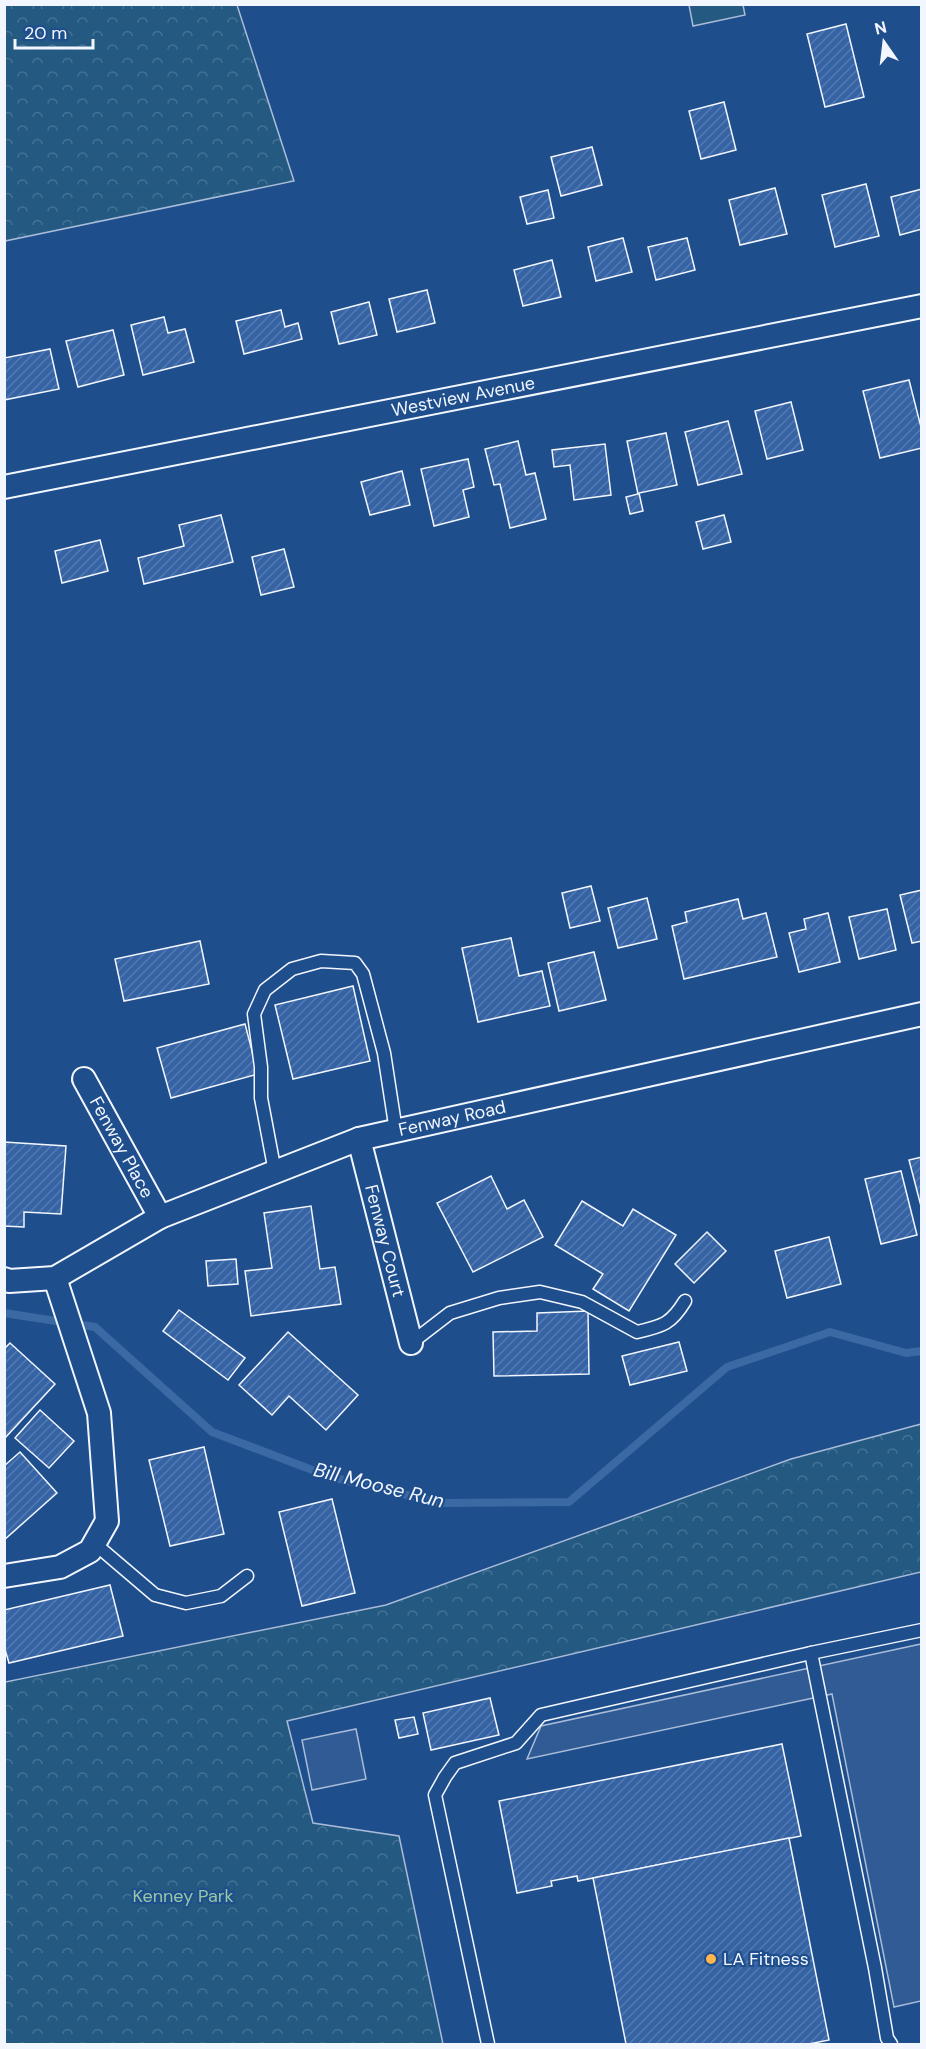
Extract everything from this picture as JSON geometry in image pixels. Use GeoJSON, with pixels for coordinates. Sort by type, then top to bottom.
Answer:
{"type":"FeatureCollection","features":[{"type":"Feature","properties":{"kind":"street","name":"Westview Avenue"},"geometry":{"type":"LineString","coordinates":[[4,487],[921,306]]}},
{"type":"Feature","properties":{"kind":"street","name":"Fenway Road"},"geometry":{"type":"LineString","coordinates":[[4,1279],[9,1281],[55,1278],[160,1216],[359,1139],[921,1014]]}},
{"type":"Feature","properties":{"kind":"street","name":"Fenway Place"},"geometry":{"type":"LineString","coordinates":[[84,1079],[160,1216]]}},
{"type":"Feature","properties":{"kind":"street","name":"Fenway Court"},"geometry":{"type":"LineString","coordinates":[[359,1139],[411,1343]]}},
{"type":"Feature","properties":{"kind":"street"},"geometry":{"type":"LineString","coordinates":[[4,1576],[60,1567],[90,1551],[107,1521],[99,1413],[55,1278]]}},
{"type":"Feature","properties":{"kind":"lane"},"geometry":{"type":"LineString","coordinates":[[275,1172],[261,1098],[261,1067],[254,1014],[265,990],[292,969],[321,962],[355,963],[363,974],[384,1053],[396,1131]]}},
{"type":"Feature","properties":{"kind":"lane"},"geometry":{"type":"LineString","coordinates":[[411,1343],[450,1313],[499,1298],[540,1292],[582,1302],[637,1332],[655,1328],[675,1317],[685,1301]]}},
{"type":"Feature","properties":{"kind":"lane"},"geometry":{"type":"LineString","coordinates":[[94,1543],[155,1596],[186,1603],[221,1596],[247,1576]]}},
{"type":"Feature","properties":{"kind":"lane"},"geometry":{"type":"LineString","coordinates":[[488,2044],[435,1795],[455,1763],[516,1743],[541,1715],[921,1630]]}},
{"type":"Feature","properties":{"kind":"lane"},"geometry":{"type":"LineString","coordinates":[[811,1653],[887,2038],[891,2044]]}},
{"type":"Feature","properties":{"kind":"green space"},"geometry":{"type":"Polygon","coordinates":[[[5,4],[237,5],[294,181],[5,241],[5,4]]]}},
{"type":"Feature","properties":{"kind":"green space"},"geometry":{"type":"Polygon","coordinates":[[[689,5],[743,5],[745,15],[693,26],[689,5]]]}},
{"type":"Feature","properties":{"kind":"green space","name":"Kenney Park"},"geometry":{"type":"Polygon","coordinates":[[[921,1424],[921,1572],[287,1721],[313,1823],[399,1836],[443,2044],[5,2044],[5,1682],[386,1605],[791,1459],[921,1424]]]}},
{"type":"Feature","properties":{"kind":"shaded area"},"geometry":{"type":"Polygon","coordinates":[[[921,1644],[921,2001],[894,2007],[832,1694],[527,1759],[541,1726],[921,1644]]]}},
{"type":"Feature","properties":{"kind":"shaded area"},"geometry":{"type":"Polygon","coordinates":[[[356,1729],[366,1779],[312,1790],[302,1740],[356,1729]]]}},
{"type":"Feature","properties":{"kind":"building"},"geometry":{"type":"Polygon","coordinates":[[[846,24],[864,97],[825,107],[807,34],[846,24]]]}},
{"type":"Feature","properties":{"kind":"building"},"geometry":{"type":"Polygon","coordinates":[[[724,102],[736,150],[701,159],[689,111],[724,102]]]}},
{"type":"Feature","properties":{"kind":"building"},"geometry":{"type":"Polygon","coordinates":[[[592,147],[602,185],[561,196],[551,157],[592,147]]]}},
{"type":"Feature","properties":{"kind":"building"},"geometry":{"type":"Polygon","coordinates":[[[866,184],[879,236],[835,247],[822,195],[866,184]]]}},
{"type":"Feature","properties":{"kind":"building"},"geometry":{"type":"Polygon","coordinates":[[[775,188],[787,234],[740,245],[729,200],[775,188]]]}},
{"type":"Feature","properties":{"kind":"building"},"geometry":{"type":"Polygon","coordinates":[[[922,189],[922,229],[900,235],[891,197],[922,189]]]}},
{"type":"Feature","properties":{"kind":"building"},"geometry":{"type":"Polygon","coordinates":[[[548,190],[554,218],[527,224],[520,197],[548,190]]]}},
{"type":"Feature","properties":{"kind":"building"},"geometry":{"type":"Polygon","coordinates":[[[623,238],[632,272],[596,281],[588,247],[623,238]]]}},
{"type":"Feature","properties":{"kind":"building"},"geometry":{"type":"Polygon","coordinates":[[[687,238],[695,270],[656,280],[648,247],[687,238]]]}},
{"type":"Feature","properties":{"kind":"building"},"geometry":{"type":"Polygon","coordinates":[[[552,260],[561,297],[523,306],[514,270],[552,260]]]}},
{"type":"Feature","properties":{"kind":"building"},"geometry":{"type":"Polygon","coordinates":[[[427,290],[435,323],[397,332],[389,299],[427,290]]]}},
{"type":"Feature","properties":{"kind":"building"},"geometry":{"type":"Polygon","coordinates":[[[369,302],[377,335],[339,344],[331,312],[369,302]]]}},
{"type":"Feature","properties":{"kind":"building"},"geometry":{"type":"Polygon","coordinates":[[[281,310],[285,327],[298,323],[302,339],[244,354],[236,321],[281,310]]]}},
{"type":"Feature","properties":{"kind":"building"},"geometry":{"type":"Polygon","coordinates":[[[164,317],[168,333],[185,329],[194,362],[143,375],[131,325],[164,317]]]}},
{"type":"Feature","properties":{"kind":"building"},"geometry":{"type":"Polygon","coordinates":[[[113,330],[124,375],[78,387],[66,341],[113,330]]]}},
{"type":"Feature","properties":{"kind":"building"},"geometry":{"type":"Polygon","coordinates":[[[50,349],[59,389],[4,400],[4,358],[50,349]]]}},
{"type":"Feature","properties":{"kind":"building"},"geometry":{"type":"Polygon","coordinates":[[[909,380],[922,431],[922,448],[880,458],[863,391],[909,380]]]}},
{"type":"Feature","properties":{"kind":"building"},"geometry":{"type":"Polygon","coordinates":[[[791,402],[803,450],[767,459],[755,411],[791,402]]]}},
{"type":"Feature","properties":{"kind":"building"},"geometry":{"type":"Polygon","coordinates":[[[728,421],[742,474],[698,485],[685,432],[728,421]]]}},
{"type":"Feature","properties":{"kind":"building"},"geometry":{"type":"Polygon","coordinates":[[[666,433],[677,485],[639,493],[643,511],[630,514],[626,497],[638,494],[627,441],[666,433]]]}},
{"type":"Feature","properties":{"kind":"building"},"geometry":{"type":"Polygon","coordinates":[[[518,441],[526,475],[535,473],[546,519],[510,528],[500,484],[494,485],[485,449],[518,441]]]}},
{"type":"Feature","properties":{"kind":"building"},"geometry":{"type":"Polygon","coordinates":[[[605,444],[611,495],[574,500],[570,465],[554,467],[552,450],[605,444]]]}},
{"type":"Feature","properties":{"kind":"building"},"geometry":{"type":"Polygon","coordinates":[[[468,459],[474,487],[463,490],[469,517],[434,526],[421,469],[468,459]]]}},
{"type":"Feature","properties":{"kind":"building"},"geometry":{"type":"Polygon","coordinates":[[[402,471],[410,505],[370,515],[361,482],[402,471]]]}},
{"type":"Feature","properties":{"kind":"building"},"geometry":{"type":"Polygon","coordinates":[[[221,515],[233,562],[144,584],[138,558],[184,546],[179,525],[221,515]]]}},
{"type":"Feature","properties":{"kind":"building"},"geometry":{"type":"Polygon","coordinates":[[[724,515],[731,542],[703,549],[696,522],[724,515]]]}},
{"type":"Feature","properties":{"kind":"building"},"geometry":{"type":"Polygon","coordinates":[[[100,540],[108,571],[62,583],[55,551],[100,540]]]}},
{"type":"Feature","properties":{"kind":"building"},"geometry":{"type":"Polygon","coordinates":[[[284,549],[294,587],[261,595],[252,557],[284,549]]]}},
{"type":"Feature","properties":{"kind":"building"},"geometry":{"type":"Polygon","coordinates":[[[591,886],[600,921],[570,928],[562,893],[591,886]]]}},
{"type":"Feature","properties":{"kind":"building"},"geometry":{"type":"Polygon","coordinates":[[[922,890],[922,941],[912,943],[900,895],[922,890]]]}},
{"type":"Feature","properties":{"kind":"building"},"geometry":{"type":"Polygon","coordinates":[[[647,898],[657,939],[618,948],[608,908],[647,898]]]}},
{"type":"Feature","properties":{"kind":"building"},"geometry":{"type":"Polygon","coordinates":[[[738,899],[743,919],[766,913],[777,957],[684,979],[672,926],[687,922],[685,912],[738,899]]]}},
{"type":"Feature","properties":{"kind":"building"},"geometry":{"type":"Polygon","coordinates":[[[887,909],[896,950],[859,959],[849,917],[887,909]]]}},
{"type":"Feature","properties":{"kind":"building"},"geometry":{"type":"Polygon","coordinates":[[[828,913],[840,962],[799,972],[789,933],[806,929],[804,919],[828,913]]]}},
{"type":"Feature","properties":{"kind":"building"},"geometry":{"type":"Polygon","coordinates":[[[511,938],[519,976],[542,971],[550,1006],[478,1022],[462,948],[511,938]]]}},
{"type":"Feature","properties":{"kind":"building"},"geometry":{"type":"Polygon","coordinates":[[[200,941],[209,984],[124,1001],[115,959],[200,941]]]}},
{"type":"Feature","properties":{"kind":"building"},"geometry":{"type":"Polygon","coordinates":[[[594,952],[606,1000],[559,1011],[548,963],[594,952]]]}},
{"type":"Feature","properties":{"kind":"building"},"geometry":{"type":"Polygon","coordinates":[[[353,986],[370,1061],[293,1079],[275,1005],[353,986]]]}},
{"type":"Feature","properties":{"kind":"building"},"geometry":{"type":"Polygon","coordinates":[[[245,1024],[258,1074],[171,1098],[157,1048],[245,1024]]]}},
{"type":"Feature","properties":{"kind":"building"},"geometry":{"type":"Polygon","coordinates":[[[4,1142],[66,1146],[61,1214],[24,1212],[24,1227],[4,1226],[4,1142]]]}},
{"type":"Feature","properties":{"kind":"building"},"geometry":{"type":"Polygon","coordinates":[[[922,1157],[922,1210],[909,1160],[922,1157]]]}},
{"type":"Feature","properties":{"kind":"building"},"geometry":{"type":"Polygon","coordinates":[[[901,1171],[917,1235],[881,1244],[865,1179],[901,1171]]]}},
{"type":"Feature","properties":{"kind":"building"},"geometry":{"type":"Polygon","coordinates":[[[491,1176],[507,1209],[524,1200],[543,1237],[473,1272],[437,1203],[491,1176]]]}},
{"type":"Feature","properties":{"kind":"building"},"geometry":{"type":"Polygon","coordinates":[[[582,1201],[623,1226],[633,1209],[676,1235],[629,1311],[593,1289],[603,1274],[555,1245],[582,1201]]]}},
{"type":"Feature","properties":{"kind":"building"},"geometry":{"type":"Polygon","coordinates":[[[311,1206],[320,1269],[335,1267],[341,1304],[251,1316],[245,1271],[272,1268],[264,1213],[311,1206]]]}},
{"type":"Feature","properties":{"kind":"building"},"geometry":{"type":"Polygon","coordinates":[[[707,1232],[726,1251],[694,1283],[675,1264],[707,1232]]]}},
{"type":"Feature","properties":{"kind":"building"},"geometry":{"type":"Polygon","coordinates":[[[829,1237],[841,1284],[787,1298],[775,1251],[829,1237]]]}},
{"type":"Feature","properties":{"kind":"building"},"geometry":{"type":"Polygon","coordinates":[[[236,1259],[238,1284],[208,1286],[206,1261],[236,1259]]]}},
{"type":"Feature","properties":{"kind":"building"},"geometry":{"type":"Polygon","coordinates":[[[179,1310],[245,1358],[228,1380],[163,1331],[179,1310]]]}},
{"type":"Feature","properties":{"kind":"building"},"geometry":{"type":"Polygon","coordinates":[[[588,1311],[589,1374],[494,1376],[493,1332],[537,1331],[537,1313],[588,1311]]]}},
{"type":"Feature","properties":{"kind":"building"},"geometry":{"type":"Polygon","coordinates":[[[288,1332],[358,1395],[326,1430],[289,1396],[272,1415],[239,1385],[288,1332]]]}},
{"type":"Feature","properties":{"kind":"building"},"geometry":{"type":"Polygon","coordinates":[[[679,1342],[687,1371],[630,1385],[622,1356],[679,1342]]]}},
{"type":"Feature","properties":{"kind":"building"},"geometry":{"type":"Polygon","coordinates":[[[10,1343],[55,1384],[4,1439],[4,1349],[10,1343]]]}},
{"type":"Feature","properties":{"kind":"building"},"geometry":{"type":"Polygon","coordinates":[[[40,1410],[74,1441],[49,1468],[15,1438],[40,1410]]]}},
{"type":"Feature","properties":{"kind":"building"},"geometry":{"type":"Polygon","coordinates":[[[204,1447],[224,1534],[170,1546],[149,1460],[204,1447]]]}},
{"type":"Feature","properties":{"kind":"building"},"geometry":{"type":"Polygon","coordinates":[[[20,1452],[57,1493],[4,1540],[4,1466],[20,1452]]]}},
{"type":"Feature","properties":{"kind":"building"},"geometry":{"type":"Polygon","coordinates":[[[332,1499],[355,1593],[302,1606],[279,1512],[332,1499]]]}},
{"type":"Feature","properties":{"kind":"building"},"geometry":{"type":"Polygon","coordinates":[[[110,1585],[123,1636],[9,1663],[4,1646],[4,1610],[110,1585]]]}},
{"type":"Feature","properties":{"kind":"building"},"geometry":{"type":"Polygon","coordinates":[[[490,1698],[499,1735],[431,1750],[423,1713],[490,1698]]]}},
{"type":"Feature","properties":{"kind":"building"},"geometry":{"type":"Polygon","coordinates":[[[414,1717],[418,1734],[399,1738],[395,1720],[414,1717]]]}},
{"type":"Feature","properties":{"kind":"building"},"geometry":{"type":"Polygon","coordinates":[[[782,1744],[801,1836],[578,1881],[577,1876],[551,1881],[552,1886],[517,1893],[499,1801],[782,1744]]]}},
{"type":"Feature","properties":{"kind":"building","name":"LA Fitness"},"geometry":{"type":"Polygon","coordinates":[[[789,1838],[829,2040],[809,2044],[626,2044],[593,1878],[789,1838]]]}},
{"type":"Feature","properties":{"kind":"waterway","name":"Bill Moose Run"},"geometry":{"type":"LineString","coordinates":[[4,1313],[95,1327],[212,1432],[331,1477],[441,1503],[569,1502],[727,1367],[830,1332],[906,1353],[922,1351]]}},
{"type":"Feature","properties":{"kind":"place","name":"LA Fitness"},"geometry":{"type":"Point","coordinates":[711,1959]}}]}
